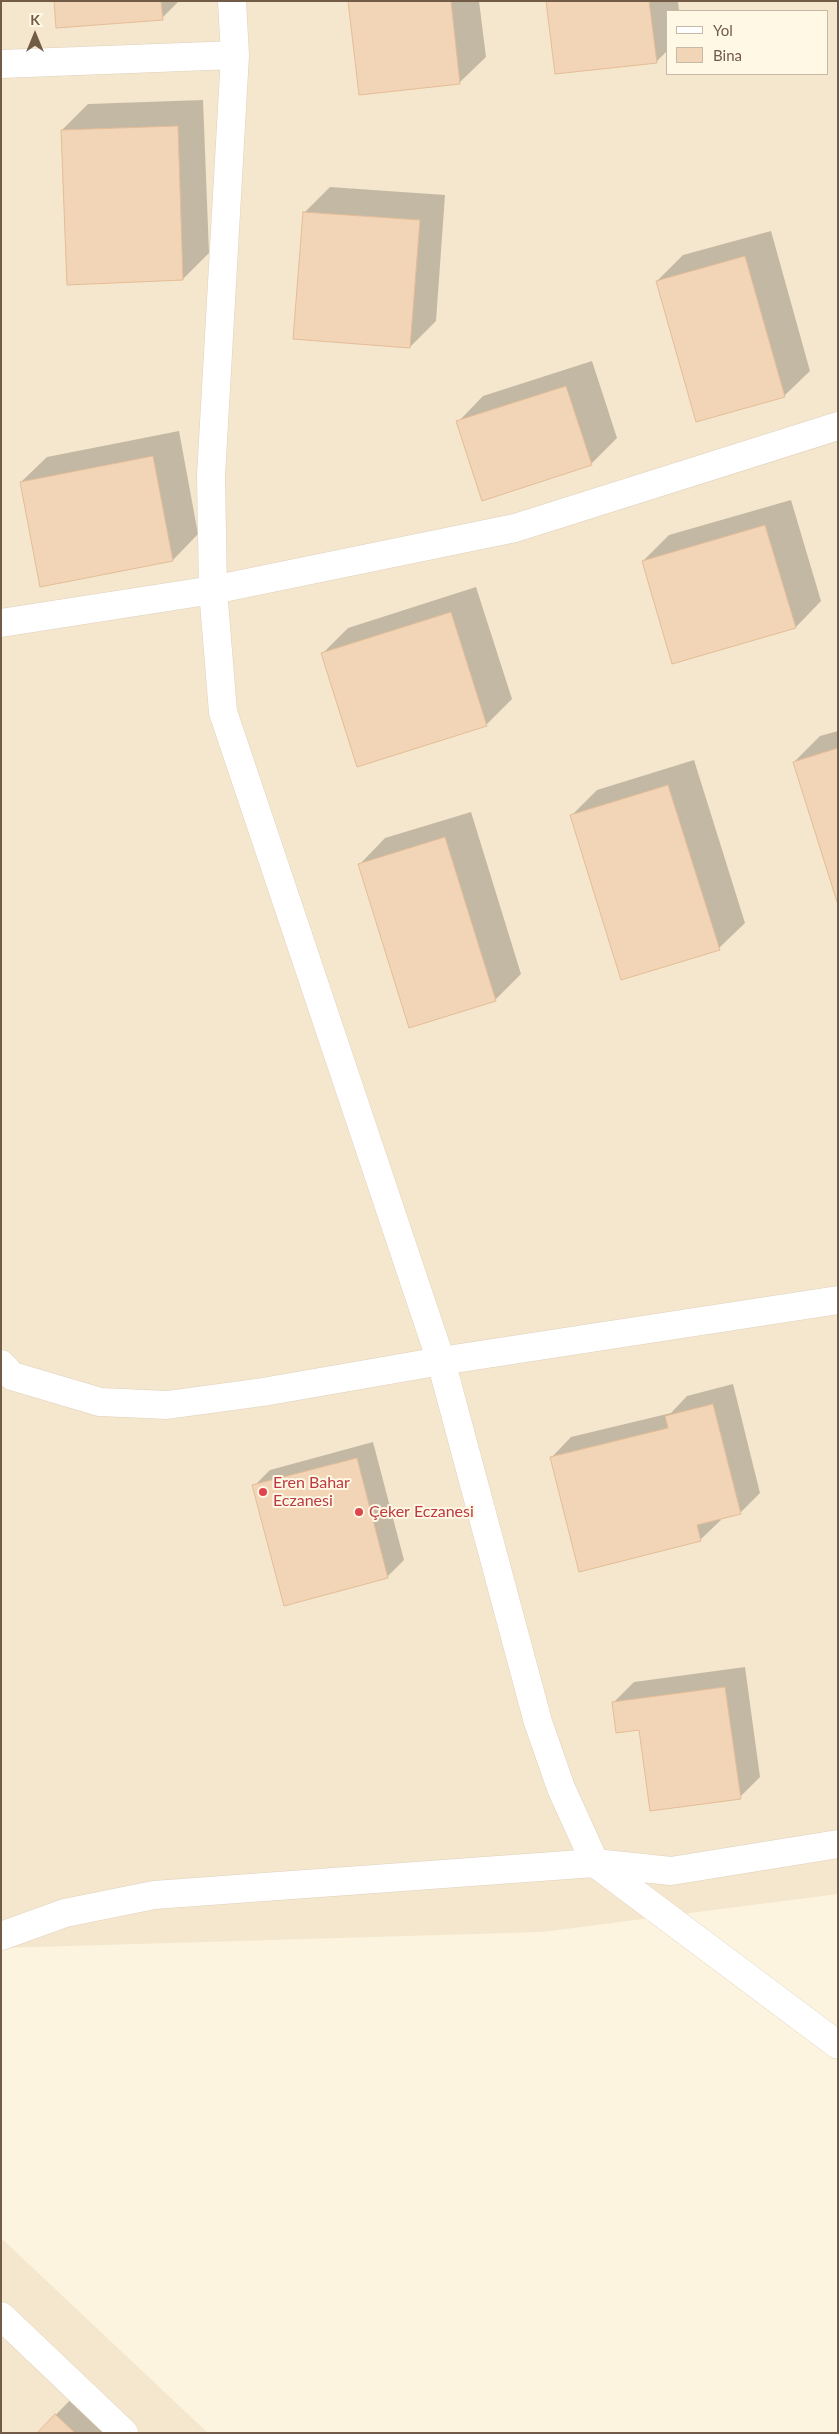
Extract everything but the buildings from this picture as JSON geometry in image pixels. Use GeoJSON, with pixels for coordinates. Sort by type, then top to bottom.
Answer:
{"type":"FeatureCollection","features":[{"type":"Feature","properties":{"kind":"street"},"geometry":{"type":"LineString","coordinates":[[232,1],[235,54],[212,476],[213,590],[223,712],[441,1361],[538,1722],[561,1788],[595,1863],[838,2045]]}},
{"type":"Feature","properties":{"kind":"street"},"geometry":{"type":"LineString","coordinates":[[1,64],[235,54]]}},
{"type":"Feature","properties":{"kind":"street"},"geometry":{"type":"LineString","coordinates":[[1,623],[213,590],[515,528],[838,426]]}},
{"type":"Feature","properties":{"kind":"street"},"geometry":{"type":"LineString","coordinates":[[5,1372],[100,1402],[167,1405],[263,1392],[441,1361],[838,1300]]}},
{"type":"Feature","properties":{"kind":"street"},"geometry":{"type":"LineString","coordinates":[[1,1936],[65,1913],[154,1895],[595,1863],[671,1872],[838,1844]]}},
{"type":"Feature","properties":{"kind":"street"},"geometry":{"type":"LineString","coordinates":[[1,2316],[124,2433]]}},
{"type":"Feature","properties":{"kind":"shaded area"},"geometry":{"type":"Polygon","coordinates":[[[1,1],[838,1],[838,1894],[542,1932],[1,1948],[1,1]]]}},
{"type":"Feature","properties":{"kind":"shaded area"},"geometry":{"type":"Polygon","coordinates":[[[1,2238],[208,2433],[1,2433],[1,2238]]]}},
{"type":"Feature","properties":{"kind":"place","name":"Eren Bahar Eczanesi"},"geometry":{"type":"Point","coordinates":[263,1492]}},
{"type":"Feature","properties":{"kind":"place","name":"Çeker Eczanesi"},"geometry":{"type":"Point","coordinates":[359,1512]}}]}
